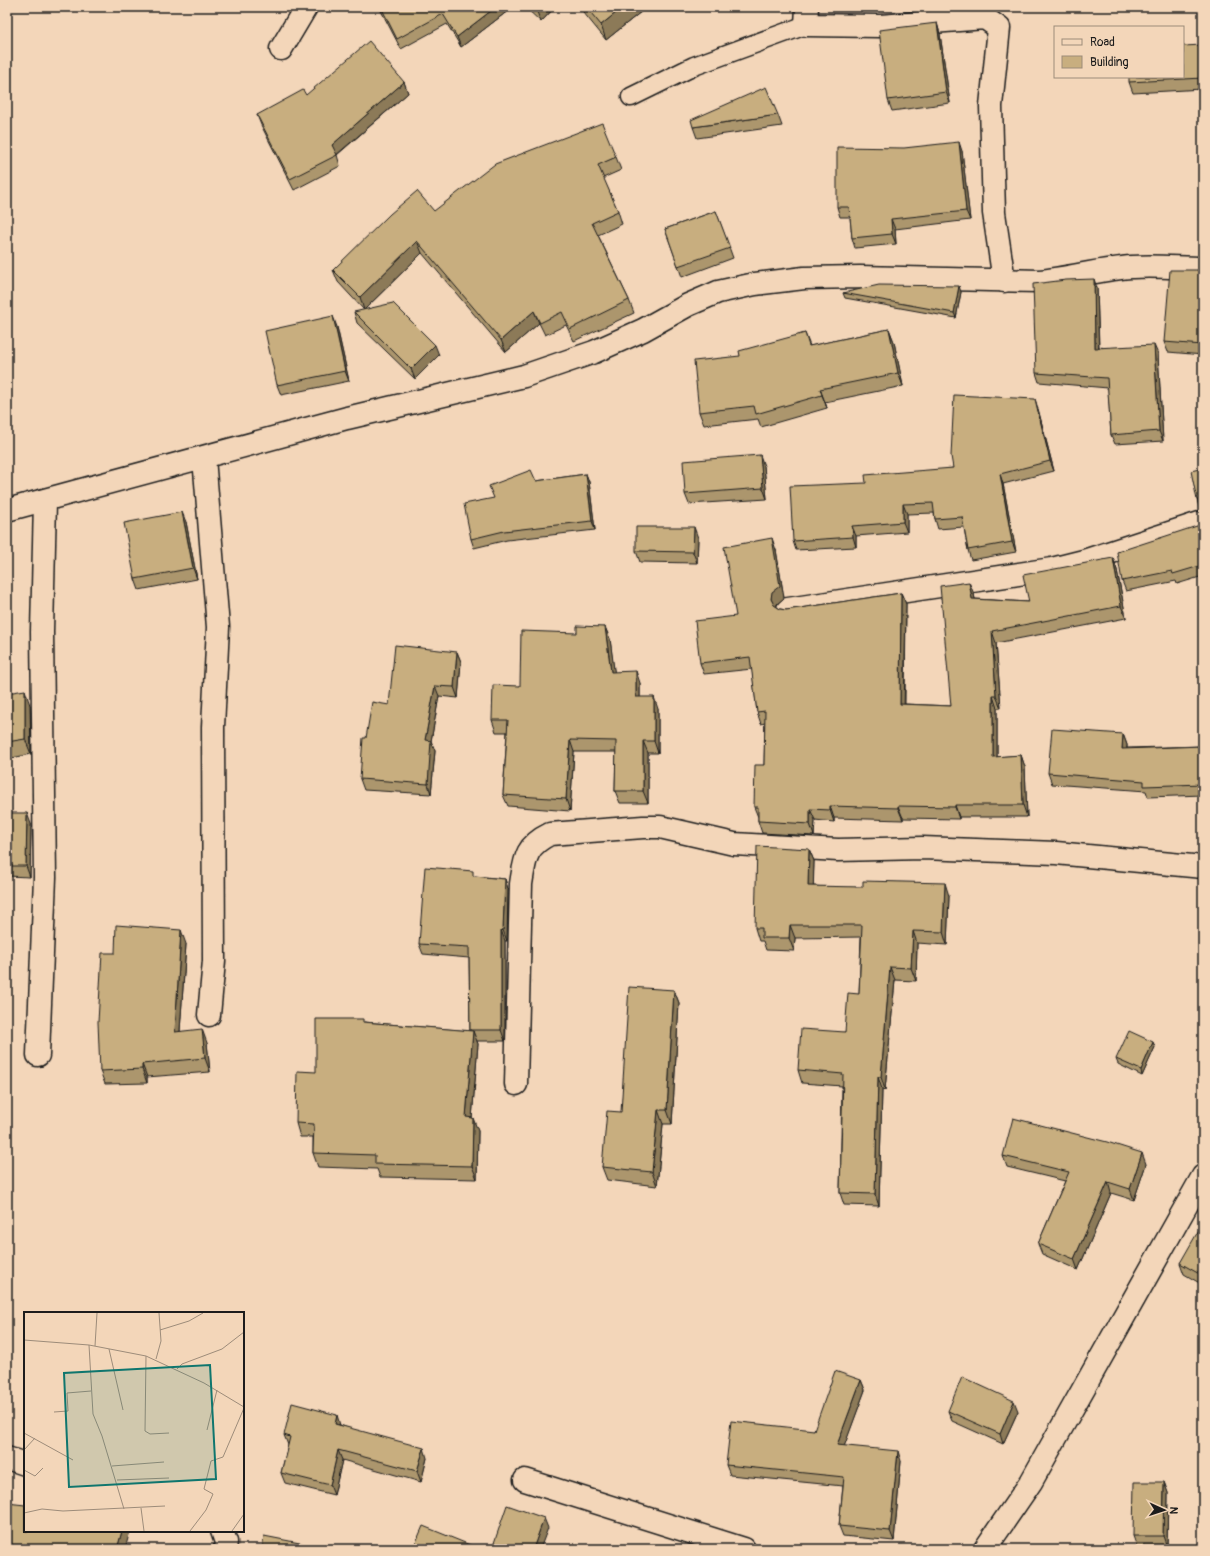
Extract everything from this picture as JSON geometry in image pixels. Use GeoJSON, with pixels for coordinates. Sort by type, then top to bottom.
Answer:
{"type":"FeatureCollection","features":[{"type":"Feature","properties":{"kind":"street"},"geometry":{"type":"LineString","coordinates":[[281,49],[306,7]]}},
{"type":"Feature","properties":{"kind":"street"},"geometry":{"type":"LineString","coordinates":[[806,16],[880,26],[985,18],[999,28],[990,106],[994,213],[1004,281]]}},
{"type":"Feature","properties":{"kind":"street"},"geometry":{"type":"LineString","coordinates":[[7,510],[204,458],[347,418],[524,376],[594,352],[644,330],[688,305],[718,292],[804,278],[853,277],[1039,281],[1133,267],[1203,268]]}},
{"type":"Feature","properties":{"kind":"street"},"geometry":{"type":"LineString","coordinates":[[204,458],[218,627],[213,727],[214,961],[209,1015]]}},
{"type":"Feature","properties":{"kind":"street"},"geometry":{"type":"LineString","coordinates":[[38,1055],[45,877],[42,632],[45,501]]}},
{"type":"Feature","properties":{"kind":"street"},"geometry":{"type":"LineString","coordinates":[[788,609],[947,584],[1018,575],[1052,568],[1084,561],[1203,522]]}},
{"type":"Feature","properties":{"kind":"street"},"geometry":{"type":"LineString","coordinates":[[516,1084],[521,884],[524,860],[529,850],[537,840],[550,834],[654,827],[734,844],[838,850],[922,848],[1056,853],[1203,867]]}},
{"type":"Feature","properties":{"kind":"street"},"geometry":{"type":"LineString","coordinates":[[986,1549],[1031,1482],[1197,1203],[1203,1176]]}},
{"type":"Feature","properties":{"kind":"street"},"geometry":{"type":"LineString","coordinates":[[7,1458],[24,1464]]}},
{"type":"Feature","properties":{"kind":"street"},"geometry":{"type":"LineString","coordinates":[[525,1480],[744,1549]]}},
{"type":"Feature","properties":{"kind":"street"},"geometry":{"type":"LineString","coordinates":[[222,1532],[226,1542],[225,1549]]}},
{"type":"Feature","properties":{"kind":"lane"},"geometry":{"type":"LineString","coordinates":[[631,97],[694,66],[806,16]]}},
{"type":"Feature","properties":{"kind":"building"},"geometry":{"type":"Polygon","coordinates":[[[381,7],[496,7],[457,37],[443,14],[397,39],[381,7]]]}},
{"type":"Feature","properties":{"kind":"building"},"geometry":{"type":"Polygon","coordinates":[[[532,7],[542,7],[537,12],[532,7]]]}},
{"type":"Feature","properties":{"kind":"building"},"geometry":{"type":"Polygon","coordinates":[[[586,7],[623,7],[601,25],[586,7]]]}},
{"type":"Feature","properties":{"kind":"building"},"geometry":{"type":"Polygon","coordinates":[[[937,23],[946,92],[888,100],[879,30],[937,23]]]}},
{"type":"Feature","properties":{"kind":"building"},"geometry":{"type":"Polygon","coordinates":[[[369,41],[404,82],[332,145],[337,155],[290,179],[257,115],[303,90],[306,95],[369,41]]]}},
{"type":"Feature","properties":{"kind":"building"},"geometry":{"type":"Polygon","coordinates":[[[1203,45],[1203,78],[1129,82],[1129,78],[1184,78],[1184,46],[1203,45]]]}},
{"type":"Feature","properties":{"kind":"building"},"geometry":{"type":"Polygon","coordinates":[[[766,87],[778,115],[693,127],[691,120],[766,87]]]}},
{"type":"Feature","properties":{"kind":"building"},"geometry":{"type":"Polygon","coordinates":[[[602,123],[616,157],[598,165],[618,211],[592,223],[629,300],[570,329],[562,312],[540,323],[534,311],[501,340],[417,241],[360,297],[333,270],[390,214],[417,191],[434,211],[495,164],[602,123]]]}},
{"type":"Feature","properties":{"kind":"building"},"geometry":{"type":"Polygon","coordinates":[[[959,142],[966,211],[891,219],[892,234],[852,238],[849,207],[837,207],[837,147],[904,148],[959,142]]]}},
{"type":"Feature","properties":{"kind":"building"},"geometry":{"type":"Polygon","coordinates":[[[716,211],[730,248],[678,266],[665,229],[716,211]]]}},
{"type":"Feature","properties":{"kind":"building"},"geometry":{"type":"Polygon","coordinates":[[[1203,269],[1203,345],[1164,342],[1170,270],[1203,269]]]}},
{"type":"Feature","properties":{"kind":"building"},"geometry":{"type":"Polygon","coordinates":[[[1094,279],[1095,348],[1154,345],[1159,431],[1111,435],[1107,378],[1036,373],[1033,284],[1066,280],[1094,279]]]}},
{"type":"Feature","properties":{"kind":"building"},"geometry":{"type":"Polygon","coordinates":[[[879,285],[959,286],[954,313],[843,293],[879,285]]]}},
{"type":"Feature","properties":{"kind":"building"},"geometry":{"type":"Polygon","coordinates":[[[393,303],[435,345],[411,369],[354,312],[393,303]]]}},
{"type":"Feature","properties":{"kind":"building"},"geometry":{"type":"Polygon","coordinates":[[[333,316],[345,371],[277,385],[265,331],[333,316]]]}},
{"type":"Feature","properties":{"kind":"building"},"geometry":{"type":"Polygon","coordinates":[[[889,329],[898,373],[820,389],[822,395],[756,414],[754,406],[699,412],[694,361],[740,356],[739,351],[805,333],[809,346],[889,329]]]}},
{"type":"Feature","properties":{"kind":"building"},"geometry":{"type":"Polygon","coordinates":[[[954,395],[1035,399],[1050,461],[1000,474],[1012,542],[968,550],[962,517],[935,519],[933,503],[903,504],[903,522],[852,526],[853,537],[793,541],[790,486],[866,483],[865,475],[953,468],[951,456],[954,395]]]}},
{"type":"Feature","properties":{"kind":"building"},"geometry":{"type":"Polygon","coordinates":[[[760,455],[763,488],[685,494],[683,461],[760,455]]]}},
{"type":"Feature","properties":{"kind":"building"},"geometry":{"type":"Polygon","coordinates":[[[1203,468],[1203,501],[1197,500],[1191,471],[1203,468]]]}},
{"type":"Feature","properties":{"kind":"building"},"geometry":{"type":"Polygon","coordinates":[[[531,470],[536,481],[586,474],[592,521],[504,531],[471,539],[464,504],[494,498],[489,486],[531,470]]]}},
{"type":"Feature","properties":{"kind":"building"},"geometry":{"type":"Polygon","coordinates":[[[182,512],[193,568],[135,579],[124,523],[182,512]]]}},
{"type":"Feature","properties":{"kind":"building"},"geometry":{"type":"Polygon","coordinates":[[[1203,524],[1203,565],[1173,574],[1172,571],[1122,581],[1117,552],[1203,524]]]}},
{"type":"Feature","properties":{"kind":"building"},"geometry":{"type":"Polygon","coordinates":[[[636,527],[694,527],[693,552],[636,551],[636,527]]]}},
{"type":"Feature","properties":{"kind":"building"},"geometry":{"type":"Polygon","coordinates":[[[772,538],[780,586],[772,592],[771,599],[774,605],[780,609],[786,610],[901,593],[900,704],[951,706],[940,586],[969,582],[972,599],[1029,602],[1023,575],[1113,558],[1121,606],[992,631],[996,696],[993,696],[993,757],[1021,755],[1023,805],[955,805],[955,807],[898,806],[898,808],[830,806],[830,810],[810,809],[810,824],[758,821],[758,807],[754,807],[755,765],[764,765],[765,711],[757,712],[750,657],[700,663],[695,621],[736,616],[724,547],[772,538]]]}},
{"type":"Feature","properties":{"kind":"building"},"geometry":{"type":"Polygon","coordinates":[[[577,626],[605,627],[611,672],[636,671],[636,697],[654,697],[654,741],[643,741],[643,791],[615,791],[616,741],[570,740],[566,799],[503,795],[508,720],[492,720],[493,685],[520,686],[521,631],[577,633],[577,626]]]}},
{"type":"Feature","properties":{"kind":"building"},"geometry":{"type":"Polygon","coordinates":[[[395,645],[457,652],[454,687],[435,686],[425,740],[431,741],[428,784],[360,779],[363,738],[366,738],[372,702],[389,705],[395,645]]]}},
{"type":"Feature","properties":{"kind":"building"},"geometry":{"type":"Polygon","coordinates":[[[25,690],[25,739],[7,742],[7,693],[25,690]]]}},
{"type":"Feature","properties":{"kind":"building"},"geometry":{"type":"Polygon","coordinates":[[[1052,729],[1123,734],[1122,749],[1203,746],[1203,784],[1144,786],[1144,781],[1048,773],[1052,729]]]}},
{"type":"Feature","properties":{"kind":"building"},"geometry":{"type":"Polygon","coordinates":[[[7,813],[27,813],[26,866],[7,866],[7,813]]]}},
{"type":"Feature","properties":{"kind":"building"},"geometry":{"type":"Polygon","coordinates":[[[757,846],[809,849],[808,886],[863,887],[863,881],[945,883],[943,932],[913,931],[911,968],[890,967],[881,1077],[878,1077],[875,1194],[840,1193],[843,1074],[798,1070],[801,1029],[845,1032],[848,993],[859,994],[862,925],[790,925],[789,938],[762,938],[762,928],[755,928],[757,846]]]}},
{"type":"Feature","properties":{"kind":"building"},"geometry":{"type":"Polygon","coordinates":[[[425,867],[473,871],[473,876],[505,879],[503,930],[501,930],[501,1030],[470,1030],[469,947],[419,944],[425,867]]]}},
{"type":"Feature","properties":{"kind":"building"},"geometry":{"type":"Polygon","coordinates":[[[116,925],[181,930],[175,1032],[202,1029],[205,1058],[142,1064],[142,1069],[100,1071],[98,1022],[102,953],[115,953],[116,925]]]}},
{"type":"Feature","properties":{"kind":"building"},"geometry":{"type":"Polygon","coordinates":[[[629,987],[674,990],[667,1110],[658,1110],[652,1172],[602,1167],[607,1111],[621,1112],[629,987]]]}},
{"type":"Feature","properties":{"kind":"building"},"geometry":{"type":"Polygon","coordinates":[[[316,1019],[363,1019],[363,1022],[473,1031],[466,1117],[473,1118],[472,1166],[375,1164],[375,1155],[313,1153],[314,1124],[296,1123],[297,1071],[316,1072],[316,1019]]]}},
{"type":"Feature","properties":{"kind":"building"},"geometry":{"type":"Polygon","coordinates":[[[1129,1031],[1153,1042],[1141,1070],[1116,1059],[1129,1031]]]}},
{"type":"Feature","properties":{"kind":"building"},"geometry":{"type":"Polygon","coordinates":[[[1013,1118],[1107,1142],[1142,1153],[1130,1189],[1108,1182],[1074,1259],[1038,1244],[1069,1172],[1003,1156],[1013,1118]]]}},
{"type":"Feature","properties":{"kind":"building"},"geometry":{"type":"Polygon","coordinates":[[[1200,1228],[1203,1230],[1203,1276],[1180,1263],[1200,1228]]]}},
{"type":"Feature","properties":{"kind":"building"},"geometry":{"type":"Polygon","coordinates":[[[835,1371],[861,1380],[837,1445],[898,1451],[890,1531],[839,1526],[844,1477],[726,1465],[731,1421],[814,1430],[835,1371]]]}},
{"type":"Feature","properties":{"kind":"building"},"geometry":{"type":"Polygon","coordinates":[[[962,1377],[1014,1401],[1000,1434],[948,1411],[962,1377]]]}},
{"type":"Feature","properties":{"kind":"building"},"geometry":{"type":"Polygon","coordinates":[[[292,1403],[337,1415],[335,1424],[424,1448],[417,1471],[338,1450],[330,1485],[281,1473],[290,1437],[284,1435],[292,1403]]]}},
{"type":"Feature","properties":{"kind":"building"},"geometry":{"type":"Polygon","coordinates":[[[1134,1482],[1164,1482],[1163,1536],[1133,1536],[1134,1482]]]}},
{"type":"Feature","properties":{"kind":"building"},"geometry":{"type":"Polygon","coordinates":[[[7,1503],[24,1505],[24,1532],[122,1532],[117,1549],[7,1549],[7,1503]]]}},
{"type":"Feature","properties":{"kind":"building"},"geometry":{"type":"Polygon","coordinates":[[[507,1505],[544,1518],[533,1549],[492,1549],[507,1505]]]}},
{"type":"Feature","properties":{"kind":"building"},"geometry":{"type":"Polygon","coordinates":[[[423,1526],[480,1549],[413,1549],[423,1526]]]}},
{"type":"Feature","properties":{"kind":"building"},"geometry":{"type":"Polygon","coordinates":[[[264,1536],[320,1547],[320,1549],[262,1549],[264,1536]]]}},
{"type":"Feature","properties":{"kind":"building"},"geometry":{"type":"Polygon","coordinates":[[[649,1546],[654,1549],[647,1549],[649,1546]]]}}]}
